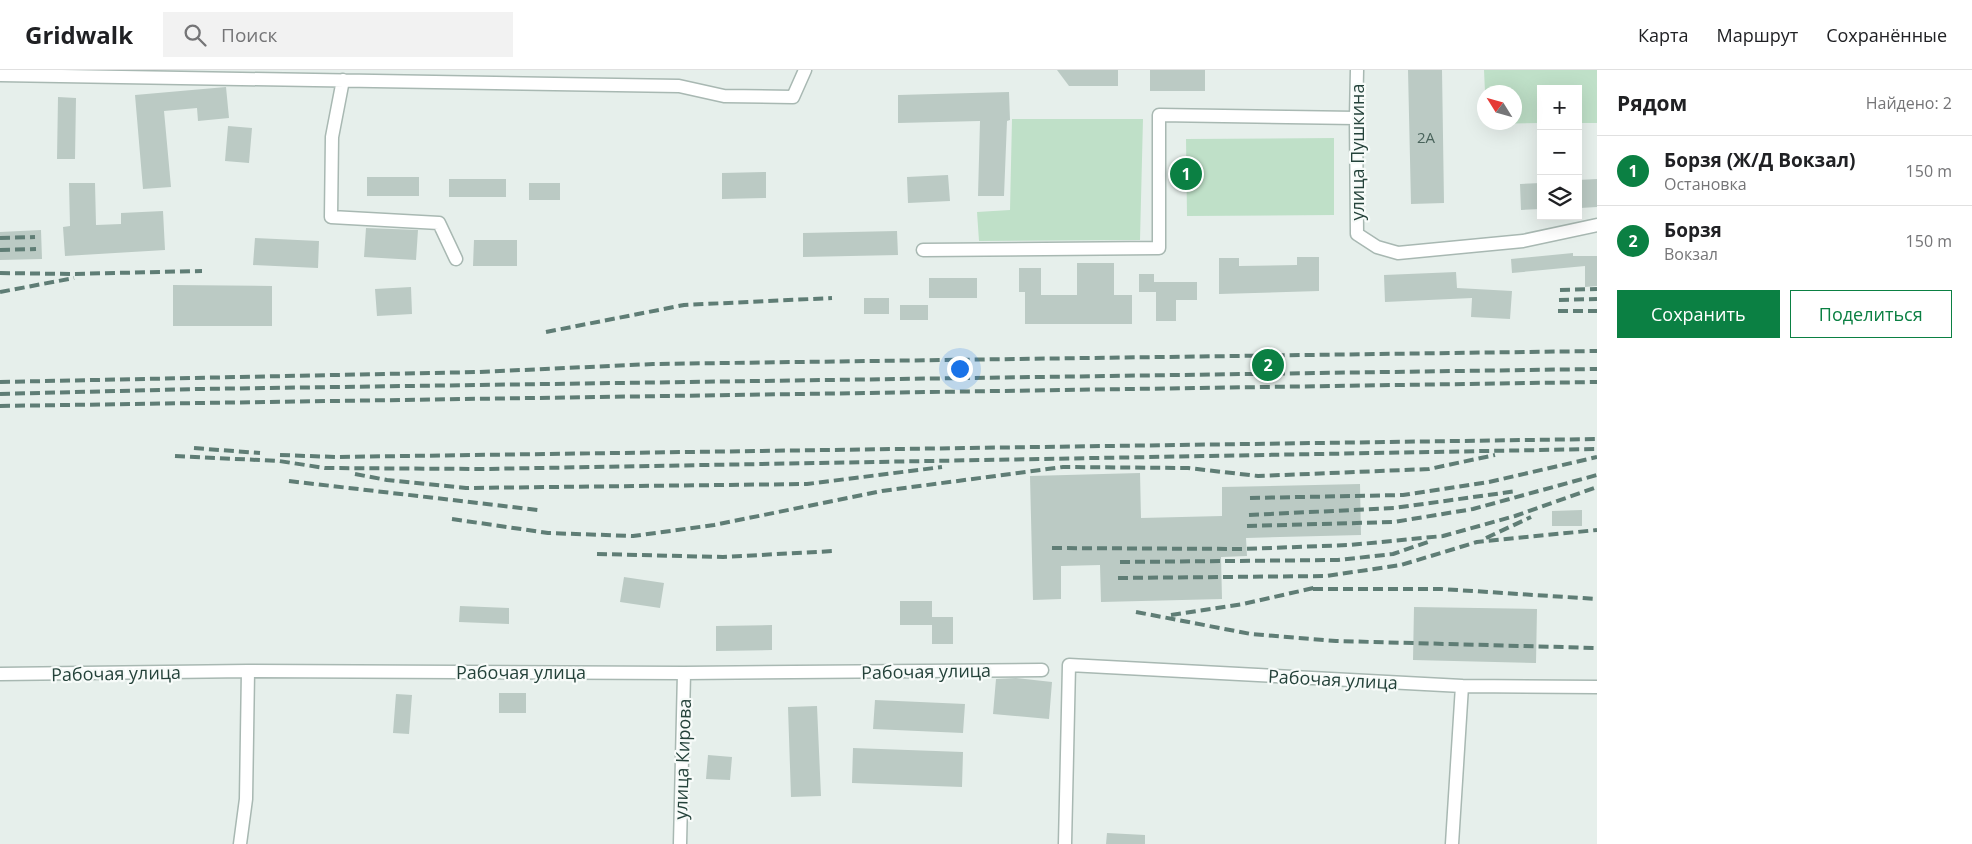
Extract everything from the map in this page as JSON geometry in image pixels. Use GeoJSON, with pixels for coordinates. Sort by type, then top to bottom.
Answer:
{"type":"FeatureCollection","features":[{"type":"Feature","properties":{"kind":"street","name":"улица Пушкина"},"geometry":{"type":"LineString","coordinates":[[1357,70],[1357,234],[1377,247],[1398,253],[1523,240],[1597,225]]}},
{"type":"Feature","properties":{"kind":"street"},"geometry":{"type":"LineString","coordinates":[[0,74],[679,86],[724,96],[793,97],[805,71]]}},
{"type":"Feature","properties":{"kind":"street"},"geometry":{"type":"LineString","coordinates":[[343,80],[332,137],[331,217],[439,223],[456,259]]}},
{"type":"Feature","properties":{"kind":"street"},"geometry":{"type":"LineString","coordinates":[[924,250],[1158,248],[1160,115],[1356,118]]}},
{"type":"Feature","properties":{"kind":"street","name":"Рабочая улица"},"geometry":{"type":"LineString","coordinates":[[1066,844],[1069,665],[1462,686],[1597,687]]}},
{"type":"Feature","properties":{"kind":"street","name":"Рабочая улица"},"geometry":{"type":"LineString","coordinates":[[0,674],[248,671],[684,673],[1042,670]]}},
{"type":"Feature","properties":{"kind":"street"},"geometry":{"type":"LineString","coordinates":[[240,844],[246,798],[248,671]]}},
{"type":"Feature","properties":{"kind":"street","name":"улица Кирова"},"geometry":{"type":"LineString","coordinates":[[680,844],[684,673]]}},
{"type":"Feature","properties":{"kind":"street"},"geometry":{"type":"LineString","coordinates":[[1452,844],[1462,686]]}},
{"type":"Feature","properties":{"kind":"green space"},"geometry":{"type":"Polygon","coordinates":[[[1484,70],[1597,70],[1597,123],[1582,123],[1582,85],[1537,85],[1537,123],[1522,123],[1522,85],[1485,85],[1484,70]]]}},
{"type":"Feature","properties":{"kind":"green space"},"geometry":{"type":"Polygon","coordinates":[[[1012,119],[1143,119],[1140,240],[979,241],[977,212],[1010,210],[1012,119]]]}},
{"type":"Feature","properties":{"kind":"green space"},"geometry":{"type":"Polygon","coordinates":[[[1334,138],[1334,215],[1187,216],[1186,139],[1334,138]]]}},
{"type":"Feature","properties":{"kind":"building"},"geometry":{"type":"Polygon","coordinates":[[[1057,70],[1118,70],[1118,86],[1069,86],[1057,70]]]}},
{"type":"Feature","properties":{"kind":"building"},"geometry":{"type":"Polygon","coordinates":[[[1150,70],[1205,70],[1205,91],[1150,91],[1150,70]]]}},
{"type":"Feature","properties":{"kind":"building"},"geometry":{"type":"Polygon","coordinates":[[[1408,70],[1442,70],[1444,203],[1411,204],[1408,70]]]}},
{"type":"Feature","properties":{"kind":"building"},"geometry":{"type":"Polygon","coordinates":[[[226,87],[229,118],[198,121],[197,108],[164,111],[171,187],[143,189],[135,95],[226,87]]]}},
{"type":"Feature","properties":{"kind":"building"},"geometry":{"type":"Polygon","coordinates":[[[1009,92],[1010,120],[1007,121],[1004,196],[978,196],[980,121],[898,123],[898,95],[1009,92]]]}},
{"type":"Feature","properties":{"kind":"building"},"geometry":{"type":"Polygon","coordinates":[[[58,97],[76,98],[75,159],[57,159],[58,97]]]}},
{"type":"Feature","properties":{"kind":"building"},"geometry":{"type":"Polygon","coordinates":[[[228,126],[252,128],[249,163],[225,161],[228,126]]]}},
{"type":"Feature","properties":{"kind":"building"},"geometry":{"type":"Polygon","coordinates":[[[766,172],[766,198],[722,199],[722,173],[766,172]]]}},
{"type":"Feature","properties":{"kind":"building"},"geometry":{"type":"Polygon","coordinates":[[[948,175],[950,201],[908,203],[907,177],[948,175]]]}},
{"type":"Feature","properties":{"kind":"building"},"geometry":{"type":"Polygon","coordinates":[[[367,177],[419,177],[419,196],[367,196],[367,177]]]}},
{"type":"Feature","properties":{"kind":"building"},"geometry":{"type":"Polygon","coordinates":[[[449,179],[506,179],[506,197],[449,197],[449,179]]]}},
{"type":"Feature","properties":{"kind":"building"},"geometry":{"type":"Polygon","coordinates":[[[1597,179],[1597,207],[1582,208],[1582,180],[1597,179]]]}},
{"type":"Feature","properties":{"kind":"building"},"geometry":{"type":"Polygon","coordinates":[[[69,183],[95,183],[96,225],[121,224],[121,213],[163,211],[165,250],[65,256],[63,227],[70,226],[69,183]]]}},
{"type":"Feature","properties":{"kind":"building"},"geometry":{"type":"Polygon","coordinates":[[[529,183],[560,183],[560,200],[529,200],[529,183]]]}},
{"type":"Feature","properties":{"kind":"building"},"geometry":{"type":"Polygon","coordinates":[[[1537,183],[1537,209],[1521,210],[1520,184],[1537,183]]]}},
{"type":"Feature","properties":{"kind":"building"},"geometry":{"type":"Polygon","coordinates":[[[366,228],[418,230],[416,260],[364,257],[366,228]]]}},
{"type":"Feature","properties":{"kind":"building"},"geometry":{"type":"Polygon","coordinates":[[[41,230],[42,259],[0,260],[0,232],[41,230]]]}},
{"type":"Feature","properties":{"kind":"building"},"geometry":{"type":"Polygon","coordinates":[[[897,231],[898,255],[803,257],[803,233],[897,231]]]}},
{"type":"Feature","properties":{"kind":"building"},"geometry":{"type":"Polygon","coordinates":[[[255,238],[319,241],[318,268],[253,265],[255,238]]]}},
{"type":"Feature","properties":{"kind":"building"},"geometry":{"type":"Polygon","coordinates":[[[474,240],[517,240],[517,266],[473,266],[474,240]]]}},
{"type":"Feature","properties":{"kind":"building"},"geometry":{"type":"Polygon","coordinates":[[[1573,253],[1573,256],[1597,256],[1597,286],[1585,287],[1585,266],[1512,273],[1511,259],[1573,253]]]}},
{"type":"Feature","properties":{"kind":"building"},"geometry":{"type":"Polygon","coordinates":[[[1297,257],[1319,257],[1319,291],[1219,294],[1219,258],[1239,258],[1239,266],[1297,265],[1297,257]]]}},
{"type":"Feature","properties":{"kind":"building"},"geometry":{"type":"Polygon","coordinates":[[[1077,263],[1114,263],[1114,295],[1132,295],[1132,324],[1025,324],[1025,292],[1019,292],[1019,268],[1041,268],[1041,295],[1077,295],[1077,263]]]}},
{"type":"Feature","properties":{"kind":"building"},"geometry":{"type":"Polygon","coordinates":[[[1456,272],[1457,288],[1512,291],[1510,319],[1471,317],[1472,298],[1385,302],[1384,275],[1456,272]]]}},
{"type":"Feature","properties":{"kind":"building"},"geometry":{"type":"Polygon","coordinates":[[[1139,274],[1154,274],[1154,282],[1197,282],[1197,300],[1176,300],[1176,321],[1156,321],[1156,292],[1139,292],[1139,274]]]}},
{"type":"Feature","properties":{"kind":"building"},"geometry":{"type":"Polygon","coordinates":[[[929,278],[977,278],[977,298],[929,298],[929,278]]]}},
{"type":"Feature","properties":{"kind":"building"},"geometry":{"type":"Polygon","coordinates":[[[173,285],[272,286],[272,326],[173,326],[173,285]]]}},
{"type":"Feature","properties":{"kind":"building"},"geometry":{"type":"Polygon","coordinates":[[[411,287],[412,314],[377,316],[375,289],[411,287]]]}},
{"type":"Feature","properties":{"kind":"building"},"geometry":{"type":"Polygon","coordinates":[[[864,298],[889,298],[889,314],[864,314],[864,298]]]}},
{"type":"Feature","properties":{"kind":"building"},"geometry":{"type":"Polygon","coordinates":[[[900,305],[928,305],[928,320],[900,320],[900,305]]]}},
{"type":"Feature","properties":{"kind":"building"},"geometry":{"type":"Polygon","coordinates":[[[1140,473],[1141,518],[1222,516],[1222,487],[1360,484],[1361,535],[1246,538],[1247,556],[1221,557],[1222,599],[1101,602],[1100,565],[1061,566],[1061,599],[1033,600],[1030,476],[1140,473]]]}},
{"type":"Feature","properties":{"kind":"building"},"geometry":{"type":"Polygon","coordinates":[[[1582,510],[1582,526],[1552,526],[1552,511],[1582,510]]]}},
{"type":"Feature","properties":{"kind":"building"},"geometry":{"type":"Polygon","coordinates":[[[624,577],[664,583],[660,608],[620,602],[624,577]]]}},
{"type":"Feature","properties":{"kind":"building"},"geometry":{"type":"Polygon","coordinates":[[[900,601],[932,601],[932,617],[953,617],[953,644],[932,644],[932,625],[900,625],[900,601]]]}},
{"type":"Feature","properties":{"kind":"building"},"geometry":{"type":"Polygon","coordinates":[[[460,606],[509,608],[509,624],[459,622],[460,606]]]}},
{"type":"Feature","properties":{"kind":"building"},"geometry":{"type":"Polygon","coordinates":[[[1414,607],[1537,609],[1536,663],[1413,660],[1414,607]]]}},
{"type":"Feature","properties":{"kind":"building"},"geometry":{"type":"Polygon","coordinates":[[[772,625],[772,650],[716,651],[716,626],[772,625]]]}},
{"type":"Feature","properties":{"kind":"building"},"geometry":{"type":"Polygon","coordinates":[[[1016,678],[1052,682],[1049,719],[993,714],[996,679],[1016,678]]]}},
{"type":"Feature","properties":{"kind":"building"},"geometry":{"type":"Polygon","coordinates":[[[499,693],[526,693],[526,713],[499,713],[499,693]]]}},
{"type":"Feature","properties":{"kind":"building"},"geometry":{"type":"Polygon","coordinates":[[[396,694],[412,695],[409,734],[393,733],[396,694]]]}},
{"type":"Feature","properties":{"kind":"building"},"geometry":{"type":"Polygon","coordinates":[[[875,700],[965,704],[963,733],[873,729],[875,700]]]}},
{"type":"Feature","properties":{"kind":"building"},"geometry":{"type":"Polygon","coordinates":[[[817,706],[821,796],[791,797],[788,707],[817,706]]]}},
{"type":"Feature","properties":{"kind":"building"},"geometry":{"type":"Polygon","coordinates":[[[853,748],[963,752],[962,787],[852,783],[853,748]]]}},
{"type":"Feature","properties":{"kind":"building"},"geometry":{"type":"Polygon","coordinates":[[[708,755],[732,757],[730,780],[706,779],[708,755]]]}},
{"type":"Feature","properties":{"kind":"building"},"geometry":{"type":"Polygon","coordinates":[[[1107,833],[1145,835],[1145,844],[1106,844],[1107,833]]]}},
{"type":"Feature","properties":{"kind":"railway"},"geometry":{"type":"LineString","coordinates":[[0,238],[35,237]]}},
{"type":"Feature","properties":{"kind":"railway"},"geometry":{"type":"LineString","coordinates":[[0,250],[36,249]]}},
{"type":"Feature","properties":{"kind":"railway"},"geometry":{"type":"LineString","coordinates":[[0,273],[70,274],[202,271]]}},
{"type":"Feature","properties":{"kind":"railway"},"geometry":{"type":"LineString","coordinates":[[0,292],[74,278]]}},
{"type":"Feature","properties":{"kind":"railway"},"geometry":{"type":"LineString","coordinates":[[1560,290],[1597,289]]}},
{"type":"Feature","properties":{"kind":"railway"},"geometry":{"type":"LineString","coordinates":[[546,332],[684,305],[832,298]]}},
{"type":"Feature","properties":{"kind":"railway"},"geometry":{"type":"LineString","coordinates":[[1559,300],[1597,299]]}},
{"type":"Feature","properties":{"kind":"railway"},"geometry":{"type":"LineString","coordinates":[[1558,311],[1597,311]]}},
{"type":"Feature","properties":{"kind":"railway"},"geometry":{"type":"LineString","coordinates":[[0,382],[479,372],[653,364],[1597,351]]}},
{"type":"Feature","properties":{"kind":"railway"},"geometry":{"type":"LineString","coordinates":[[0,394],[198,389],[1597,369]]}},
{"type":"Feature","properties":{"kind":"railway"},"geometry":{"type":"LineString","coordinates":[[0,406],[1597,382]]}},
{"type":"Feature","properties":{"kind":"railway"},"geometry":{"type":"LineString","coordinates":[[280,455],[336,457],[1597,439]]}},
{"type":"Feature","properties":{"kind":"railway"},"geometry":{"type":"LineString","coordinates":[[194,448],[260,453]]}},
{"type":"Feature","properties":{"kind":"railway"},"geometry":{"type":"LineString","coordinates":[[175,456],[279,461],[325,468],[483,469],[1597,449]]}},
{"type":"Feature","properties":{"kind":"railway"},"geometry":{"type":"LineString","coordinates":[[452,519],[548,533],[633,536],[714,525],[882,491],[1063,467],[1188,468],[1258,476],[1429,469],[1495,455]]}},
{"type":"Feature","properties":{"kind":"railway"},"geometry":{"type":"LineString","coordinates":[[1250,498],[1403,495],[1489,482],[1597,457]]}},
{"type":"Feature","properties":{"kind":"railway"},"geometry":{"type":"LineString","coordinates":[[355,474],[387,480],[466,488],[807,484],[942,467]]}},
{"type":"Feature","properties":{"kind":"railway"},"geometry":{"type":"LineString","coordinates":[[1247,526],[1394,522],[1473,509],[1597,475]]}},
{"type":"Feature","properties":{"kind":"railway"},"geometry":{"type":"LineString","coordinates":[[289,481],[538,510]]}},
{"type":"Feature","properties":{"kind":"railway"},"geometry":{"type":"LineString","coordinates":[[1052,548],[1242,549],[1350,545],[1443,536],[1515,516],[1597,487]]}},
{"type":"Feature","properties":{"kind":"railway"},"geometry":{"type":"LineString","coordinates":[[1249,515],[1394,508],[1517,491]]}},
{"type":"Feature","properties":{"kind":"railway"},"geometry":{"type":"LineString","coordinates":[[1486,538],[1531,517]]}},
{"type":"Feature","properties":{"kind":"railway"},"geometry":{"type":"LineString","coordinates":[[1118,578],[1326,576],[1401,565],[1477,542],[1597,530]]}},
{"type":"Feature","properties":{"kind":"railway"},"geometry":{"type":"LineString","coordinates":[[1120,562],[1338,560],[1393,554],[1428,542]]}},
{"type":"Feature","properties":{"kind":"railway"},"geometry":{"type":"LineString","coordinates":[[597,554],[723,557],[834,551]]}},
{"type":"Feature","properties":{"kind":"railway"},"geometry":{"type":"LineString","coordinates":[[1171,615],[1243,604],[1318,587]]}},
{"type":"Feature","properties":{"kind":"railway"},"geometry":{"type":"LineString","coordinates":[[1313,589],[1441,589],[1597,599]]}},
{"type":"Feature","properties":{"kind":"railway"},"geometry":{"type":"LineString","coordinates":[[1136,612],[1251,634],[1336,641],[1597,648]]}},
{"type":"Feature","properties":{"kind":"place","name":"Борзя (Ж/Д Вокзал)"},"geometry":{"type":"Point","coordinates":[1186,174]}},
{"type":"Feature","properties":{"kind":"place","name":"Борзя"},"geometry":{"type":"Point","coordinates":[1268,365]}}]}
